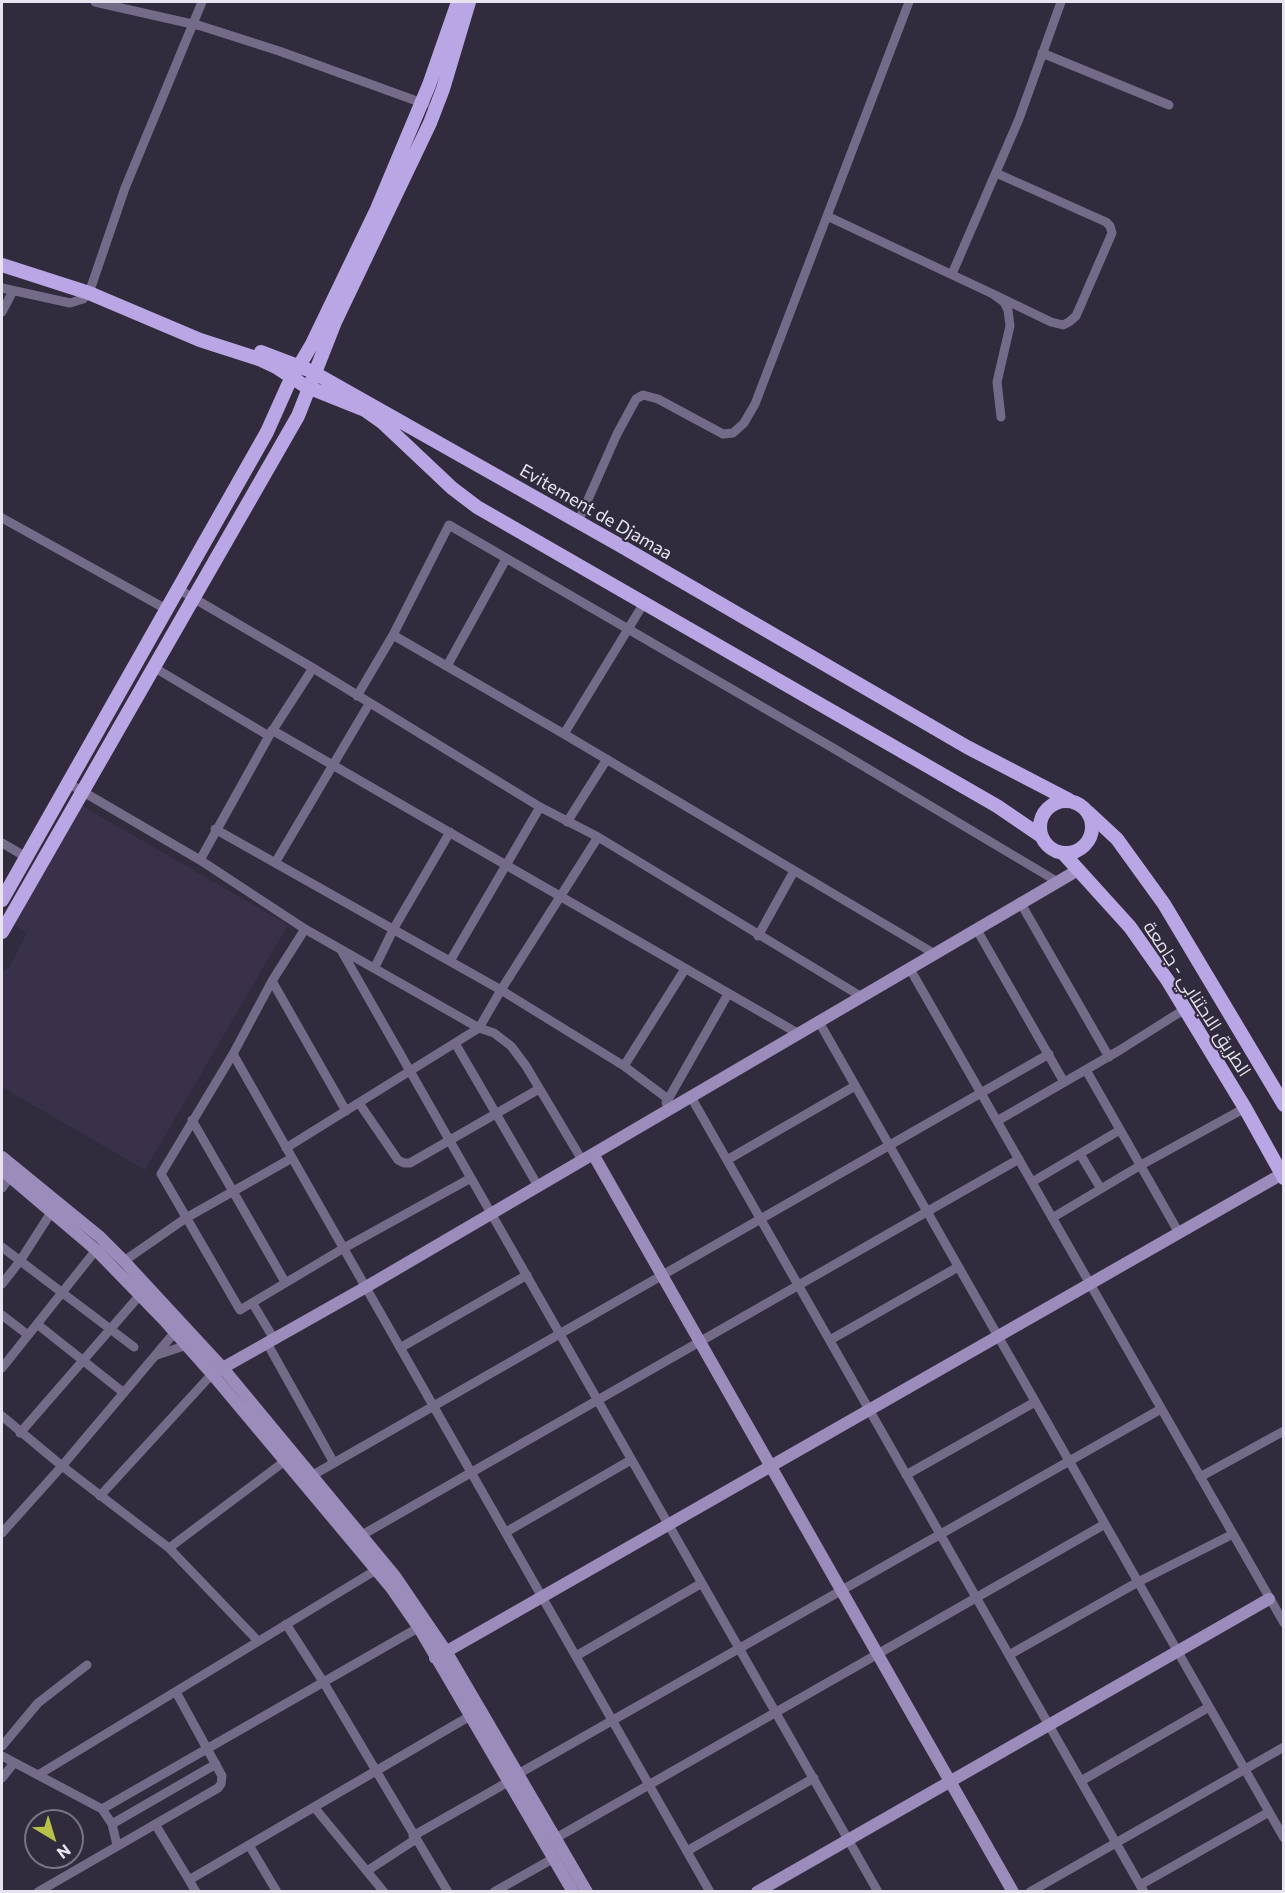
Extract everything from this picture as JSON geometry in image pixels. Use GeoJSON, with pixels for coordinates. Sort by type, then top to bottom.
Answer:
{"type":"FeatureCollection","features":[{"type":"Feature","properties":{"kind":"main road"},"geometry":{"type":"LineString","coordinates":[[2,900],[267,432],[292,378],[368,231],[422,103],[458,2]]}},
{"type":"Feature","properties":{"kind":"main road"},"geometry":{"type":"LineString","coordinates":[[2,932],[298,416],[335,322],[436,108],[469,2]]}},
{"type":"Feature","properties":{"kind":"main road","name":"Evitement de Djamaa"},"geometry":{"type":"LineString","coordinates":[[2,265],[89,293],[200,340],[268,363],[309,388],[345,400],[371,413],[440,478],[470,502],[997,806],[1041,836]]}},
{"type":"Feature","properties":{"kind":"main road","name":"Evitement de Djamaa"},"geometry":{"type":"LineString","coordinates":[[89,293],[134,305],[203,332],[300,365],[578,522],[967,747],[1069,800]]}},
{"type":"Feature","properties":{"kind":"main road"},"geometry":{"type":"LineString","coordinates":[[1069,800],[1080,804],[1088,812],[1092,821],[1092,831],[1082,848],[1063,853],[1053,850],[1046,844],[1041,836],[1039,825],[1048,806],[1058,801],[1069,800]]}},
{"type":"Feature","properties":{"kind":"main road","name":"الطريق الاجتنابي - جامعة"},"geometry":{"type":"LineString","coordinates":[[1088,812],[1117,839],[1164,904],[1284,1105]]}},
{"type":"Feature","properties":{"kind":"main road","name":"الطريق الاجتنابي - جامعة"},"geometry":{"type":"LineString","coordinates":[[1063,853],[1130,927],[1168,981],[1245,1108],[1283,1176]]}},
{"type":"Feature","properties":{"kind":"street"},"geometry":{"type":"LineString","coordinates":[[95,2],[192,23],[279,51],[436,108]]}},
{"type":"Feature","properties":{"kind":"street"},"geometry":{"type":"LineString","coordinates":[[2,288],[70,303],[78,301],[89,293],[118,206],[202,2]]}},
{"type":"Feature","properties":{"kind":"street"},"geometry":{"type":"LineString","coordinates":[[578,522],[636,399],[643,395],[658,399],[723,434],[733,434],[744,423],[755,404],[909,2]]}},
{"type":"Feature","properties":{"kind":"street"},"geometry":{"type":"LineString","coordinates":[[952,274],[1019,119],[1061,2]]}},
{"type":"Feature","properties":{"kind":"street"},"geometry":{"type":"LineString","coordinates":[[1042,53],[1169,105]]}},
{"type":"Feature","properties":{"kind":"street"},"geometry":{"type":"LineString","coordinates":[[827,216],[1052,322],[1063,325],[1070,322],[1076,316],[1112,233],[1110,226],[1106,222],[996,173]]}},
{"type":"Feature","properties":{"kind":"street"},"geometry":{"type":"LineString","coordinates":[[2,312],[13,291]]}},
{"type":"Feature","properties":{"kind":"street"},"geometry":{"type":"LineString","coordinates":[[993,294],[1004,302],[1008,310],[1010,326],[997,382],[1001,417]]}},
{"type":"Feature","properties":{"kind":"street"},"geometry":{"type":"LineString","coordinates":[[2,518],[166,609]]}},
{"type":"Feature","properties":{"kind":"street"},"geometry":{"type":"LineString","coordinates":[[357,696],[393,635],[449,525],[1058,882]]}},
{"type":"Feature","properties":{"kind":"street"},"geometry":{"type":"LineString","coordinates":[[447,666],[506,559]]}},
{"type":"Feature","properties":{"kind":"street"},"geometry":{"type":"LineString","coordinates":[[178,589],[313,668],[540,807],[598,837],[861,997]]}},
{"type":"Feature","properties":{"kind":"street"},"geometry":{"type":"LineString","coordinates":[[564,734],[644,603]]}},
{"type":"Feature","properties":{"kind":"street"},"geometry":{"type":"LineString","coordinates":[[393,635],[935,954]]}},
{"type":"Feature","properties":{"kind":"street"},"geometry":{"type":"LineString","coordinates":[[155,668],[450,832],[799,1034]]}},
{"type":"Feature","properties":{"kind":"street"},"geometry":{"type":"LineString","coordinates":[[200,860],[215,829],[271,733],[313,668]]}},
{"type":"Feature","properties":{"kind":"street"},"geometry":{"type":"LineString","coordinates":[[275,863],[369,704]]}},
{"type":"Feature","properties":{"kind":"street"},"geometry":{"type":"LineString","coordinates":[[567,822],[607,759]]}},
{"type":"Feature","properties":{"kind":"street"},"geometry":{"type":"LineString","coordinates":[[68,783],[200,860],[341,950],[375,967],[479,1028],[494,1033],[511,1046],[587,1157],[662,1276],[1013,1892]]}},
{"type":"Feature","properties":{"kind":"street"},"geometry":{"type":"LineString","coordinates":[[450,961],[540,807]]}},
{"type":"Feature","properties":{"kind":"street"},"geometry":{"type":"LineString","coordinates":[[215,829],[501,990],[624,1066],[668,1100]]}},
{"type":"Feature","properties":{"kind":"street"},"geometry":{"type":"LineString","coordinates":[[375,967],[394,928],[450,832]]}},
{"type":"Feature","properties":{"kind":"street"},"geometry":{"type":"LineString","coordinates":[[286,1148],[479,1028],[598,837]]}},
{"type":"Feature","properties":{"kind":"street"},"geometry":{"type":"LineString","coordinates":[[2,843],[26,857]]}},
{"type":"Feature","properties":{"kind":"street"},"geometry":{"type":"LineString","coordinates":[[100,1496],[217,1371],[366,1287],[1078,870]]}},
{"type":"Feature","properties":{"kind":"street"},"geometry":{"type":"LineString","coordinates":[[758,936],[794,871]]}},
{"type":"Feature","properties":{"kind":"street"},"geometry":{"type":"LineString","coordinates":[[1020,903],[1109,1057]]}},
{"type":"Feature","properties":{"kind":"street"},"geometry":{"type":"LineString","coordinates":[[305,928],[161,1174],[240,1310],[344,1248],[471,1178]]}},
{"type":"Feature","properties":{"kind":"street"},"geometry":{"type":"LineString","coordinates":[[977,930],[1064,1082]]}},
{"type":"Feature","properties":{"kind":"street"},"geometry":{"type":"LineString","coordinates":[[341,950],[878,1892]]}},
{"type":"Feature","properties":{"kind":"street"},"geometry":{"type":"LineString","coordinates":[[624,1066],[685,969]]}},
{"type":"Feature","properties":{"kind":"street"},"geometry":{"type":"LineString","coordinates":[[910,969],[1284,1623]]}},
{"type":"Feature","properties":{"kind":"street"},"geometry":{"type":"LineString","coordinates":[[272,981],[346,1111]]}},
{"type":"Feature","properties":{"kind":"street"},"geometry":{"type":"LineString","coordinates":[[659,1116],[728,994]]}},
{"type":"Feature","properties":{"kind":"street"},"geometry":{"type":"LineString","coordinates":[[997,1120],[1109,1057],[1185,1009]]}},
{"type":"Feature","properties":{"kind":"street"},"geometry":{"type":"LineString","coordinates":[[819,1022],[1244,1769],[1269,1812],[1280,1824],[1284,1838]]}},
{"type":"Feature","properties":{"kind":"street"},"geometry":{"type":"LineString","coordinates":[[455,1043],[538,1186]]}},
{"type":"Feature","properties":{"kind":"street"},"geometry":{"type":"LineString","coordinates":[[233,1054],[710,1892]]}},
{"type":"Feature","properties":{"kind":"street"},"geometry":{"type":"LineString","coordinates":[[313,1475],[1048,1054]]}},
{"type":"Feature","properties":{"kind":"street"},"geometry":{"type":"LineString","coordinates":[[1086,1070],[1179,1233]]}},
{"type":"Feature","properties":{"kind":"street"},"geometry":{"type":"LineString","coordinates":[[727,1160],[855,1086]]}},
{"type":"Feature","properties":{"kind":"street"},"geometry":{"type":"LineString","coordinates":[[359,1103],[392,1152],[404,1163],[410,1163],[539,1089]]}},
{"type":"Feature","properties":{"kind":"street"},"geometry":{"type":"LineString","coordinates":[[691,1097],[1142,1888],[1269,1812]]}},
{"type":"Feature","properties":{"kind":"street"},"geometry":{"type":"LineString","coordinates":[[1052,1218],[1141,1165],[1245,1108]]}},
{"type":"Feature","properties":{"kind":"street"},"geometry":{"type":"LineString","coordinates":[[192,1120],[285,1282]]}},
{"type":"Feature","properties":{"kind":"street"},"geometry":{"type":"LineString","coordinates":[[1032,1182],[1120,1130]]}},
{"type":"Feature","properties":{"kind":"street"},"geometry":{"type":"LineString","coordinates":[[1080,1154],[1101,1189]]}},
{"type":"Feature","properties":{"kind":"street"},"geometry":{"type":"LineString","coordinates":[[2,1157],[100,1237],[124,1261],[179,1328],[313,1475],[362,1535],[393,1589],[423,1625],[441,1654],[513,1778],[573,1892]]}},
{"type":"Feature","properties":{"kind":"street"},"geometry":{"type":"LineString","coordinates":[[124,1261],[186,1218],[292,1158]]}},
{"type":"Feature","properties":{"kind":"street"},"geometry":{"type":"LineString","coordinates":[[362,1535],[1018,1159]]}},
{"type":"Feature","properties":{"kind":"street"},"geometry":{"type":"LineString","coordinates":[[2,1188],[6,1173],[96,1250],[140,1295],[179,1328],[187,1345],[217,1371],[285,1461],[381,1567]]}},
{"type":"Feature","properties":{"kind":"street"},"geometry":{"type":"LineString","coordinates":[[441,1654],[1283,1176]]}},
{"type":"Feature","properties":{"kind":"street"},"geometry":{"type":"LineString","coordinates":[[2,1284],[20,1261],[52,1211]]}},
{"type":"Feature","properties":{"kind":"street"},"geometry":{"type":"LineString","coordinates":[[2,1247],[134,1347]]}},
{"type":"Feature","properties":{"kind":"street"},"geometry":{"type":"LineString","coordinates":[[2,1368],[96,1250]]}},
{"type":"Feature","properties":{"kind":"street"},"geometry":{"type":"LineString","coordinates":[[830,1340],[958,1267]]}},
{"type":"Feature","properties":{"kind":"street"},"geometry":{"type":"LineString","coordinates":[[400,1348],[527,1275]]}},
{"type":"Feature","properties":{"kind":"street"},"geometry":{"type":"LineString","coordinates":[[21,1433],[140,1295]]}},
{"type":"Feature","properties":{"kind":"street"},"geometry":{"type":"LineString","coordinates":[[253,1304],[334,1463]]}},
{"type":"Feature","properties":{"kind":"street"},"geometry":{"type":"LineString","coordinates":[[2,1315],[28,1335]]}},
{"type":"Feature","properties":{"kind":"street"},"geometry":{"type":"LineString","coordinates":[[37,1324],[124,1393]]}},
{"type":"Feature","properties":{"kind":"street"},"geometry":{"type":"LineString","coordinates":[[2,1533],[62,1467],[179,1328]]}},
{"type":"Feature","properties":{"kind":"street"},"geometry":{"type":"LineString","coordinates":[[155,1357],[187,1345]]}},
{"type":"Feature","properties":{"kind":"street"},"geometry":{"type":"LineString","coordinates":[[906,1475],[1035,1402]]}},
{"type":"Feature","properties":{"kind":"street"},"geometry":{"type":"LineString","coordinates":[[367,1871],[414,1838],[612,1720],[1161,1409]]}},
{"type":"Feature","properties":{"kind":"street"},"geometry":{"type":"LineString","coordinates":[[2,1416],[62,1467],[169,1548],[258,1641]]}},
{"type":"Feature","properties":{"kind":"street"},"geometry":{"type":"LineString","coordinates":[[1200,1477],[1284,1431]]}},
{"type":"Feature","properties":{"kind":"street"},"geometry":{"type":"LineString","coordinates":[[506,1532],[631,1460]]}},
{"type":"Feature","properties":{"kind":"street"},"geometry":{"type":"LineString","coordinates":[[169,1548],[285,1461]]}},
{"type":"Feature","properties":{"kind":"street"},"geometry":{"type":"LineString","coordinates":[[556,1838],[1104,1524]]}},
{"type":"Feature","properties":{"kind":"street"},"geometry":{"type":"LineString","coordinates":[[1009,1655],[1138,1582],[1233,1534]]}},
{"type":"Feature","properties":{"kind":"street"},"geometry":{"type":"LineString","coordinates":[[38,1775],[381,1567]]}},
{"type":"Feature","properties":{"kind":"street"},"geometry":{"type":"LineString","coordinates":[[576,1656],[702,1583]]}},
{"type":"Feature","properties":{"kind":"street"},"geometry":{"type":"LineString","coordinates":[[757,1892],[1269,1599]]}},
{"type":"Feature","properties":{"kind":"street"},"geometry":{"type":"LineString","coordinates":[[286,1624],[324,1683],[448,1892]]}},
{"type":"Feature","properties":{"kind":"street"},"geometry":{"type":"LineString","coordinates":[[102,1809],[423,1625]]}},
{"type":"Feature","properties":{"kind":"street"},"geometry":{"type":"LineString","coordinates":[[441,1654],[470,1716],[556,1838],[587,1892]]}},
{"type":"Feature","properties":{"kind":"street"},"geometry":{"type":"LineString","coordinates":[[2,1746],[38,1703],[87,1665]]}},
{"type":"Feature","properties":{"kind":"street"},"geometry":{"type":"LineString","coordinates":[[38,1892],[218,1788],[222,1780],[216,1764],[176,1692]]}},
{"type":"Feature","properties":{"kind":"street"},"geometry":{"type":"LineString","coordinates":[[1081,1781],[1209,1707]]}},
{"type":"Feature","properties":{"kind":"street"},"geometry":{"type":"LineString","coordinates":[[189,1880],[470,1716]]}},
{"type":"Feature","properties":{"kind":"street"},"geometry":{"type":"LineString","coordinates":[[1030,1892],[1284,1747]]}},
{"type":"Feature","properties":{"kind":"street"},"geometry":{"type":"LineString","coordinates":[[2,1756],[102,1809],[112,1824],[117,1845]]}},
{"type":"Feature","properties":{"kind":"street"},"geometry":{"type":"LineString","coordinates":[[2,1778],[14,1763]]}},
{"type":"Feature","properties":{"kind":"street"},"geometry":{"type":"LineString","coordinates":[[112,1824],[216,1764]]}},
{"type":"Feature","properties":{"kind":"street"},"geometry":{"type":"LineString","coordinates":[[687,1851],[814,1778]]}},
{"type":"Feature","properties":{"kind":"street"},"geometry":{"type":"LineString","coordinates":[[314,1807],[384,1892]]}},
{"type":"Feature","properties":{"kind":"street"},"geometry":{"type":"LineString","coordinates":[[155,1824],[196,1892]]}},
{"type":"Feature","properties":{"kind":"street"},"geometry":{"type":"LineString","coordinates":[[249,1845],[277,1892]]}},
{"type":"Feature","properties":{"kind":"street"},"geometry":{"type":"LineString","coordinates":[[494,1892],[554,1858]]}},
{"type":"Feature","properties":{"kind":"shaded area"},"geometry":{"type":"Polygon","coordinates":[[[81,805],[288,925],[145,1170],[2,1087],[2,971],[9,968],[27,933],[14,925],[81,805]]]}}]}
